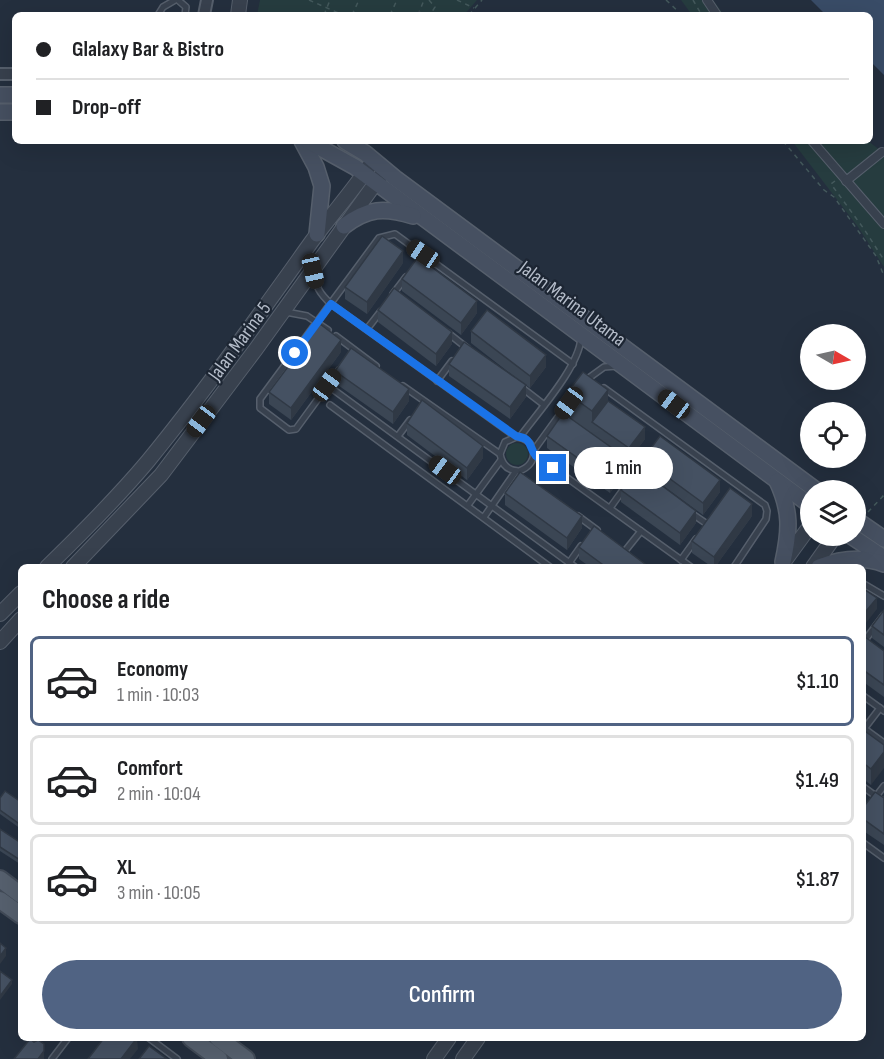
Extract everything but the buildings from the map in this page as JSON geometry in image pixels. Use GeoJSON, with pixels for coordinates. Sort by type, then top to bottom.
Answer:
{"type":"FeatureCollection","features":[{"type":"Feature","properties":{"kind":"main road"},"geometry":{"type":"LineString","coordinates":[[304,144],[316,166],[322,186],[317,234]]}},
{"type":"Feature","properties":{"kind":"main road","name":"Jalan Marina Utama"},"geometry":{"type":"LineString","coordinates":[[313,144],[355,167],[800,498]]}},
{"type":"Feature","properties":{"kind":"main road","name":"Jalan Marina Utama"},"geometry":{"type":"LineString","coordinates":[[349,144],[803,480]]}},
{"type":"Feature","properties":{"kind":"main road"},"geometry":{"type":"LineString","coordinates":[[344,226],[358,216],[379,210],[400,212],[422,218]]}},
{"type":"Feature","properties":{"kind":"main road"},"geometry":{"type":"LineString","coordinates":[[777,481],[783,494],[789,519],[789,534],[782,564]]}},
{"type":"Feature","properties":{"kind":"main road"},"geometry":{"type":"LineString","coordinates":[[866,520],[884,539]]}},
{"type":"Feature","properties":{"kind":"main road"},"geometry":{"type":"LineString","coordinates":[[866,546],[884,558]]}},
{"type":"Feature","properties":{"kind":"main road"},"geometry":{"type":"LineString","coordinates":[[830,564],[847,559],[884,564]]}},
{"type":"Feature","properties":{"kind":"main road"},"geometry":{"type":"LineString","coordinates":[[0,879],[18,893]]}},
{"type":"Feature","properties":{"kind":"main road"},"geometry":{"type":"LineString","coordinates":[[0,900],[18,913]]}},
{"type":"Feature","properties":{"kind":"main road"},"geometry":{"type":"LineString","coordinates":[[195,1041],[219,1059]]}},
{"type":"Feature","properties":{"kind":"main road"},"geometry":{"type":"LineString","coordinates":[[223,1041],[246,1059]]}},
{"type":"Feature","properties":{"kind":"street"},"geometry":{"type":"LineString","coordinates":[[815,144],[884,224]]}},
{"type":"Feature","properties":{"kind":"street"},"geometry":{"type":"LineString","coordinates":[[844,178],[882,152]]}},
{"type":"Feature","properties":{"kind":"street","name":"Jalan Marina 5"},"geometry":{"type":"LineString","coordinates":[[77,564],[160,475],[313,271],[344,226],[379,165]]}},
{"type":"Feature","properties":{"kind":"street","name":"Jalan Marina 5"},"geometry":{"type":"LineString","coordinates":[[50,564],[87,528],[147,461],[230,356],[317,234],[346,199],[370,179]]}},
{"type":"Feature","properties":{"kind":"street"},"geometry":{"type":"LineString","coordinates":[[783,564],[800,540]]}},
{"type":"Feature","properties":{"kind":"street"},"geometry":{"type":"LineString","coordinates":[[815,564],[828,546]]}},
{"type":"Feature","properties":{"kind":"street"},"geometry":{"type":"LineString","coordinates":[[0,614],[18,596]]}},
{"type":"Feature","properties":{"kind":"street"},"geometry":{"type":"LineString","coordinates":[[0,642],[18,622]]}},
{"type":"Feature","properties":{"kind":"street"},"geometry":{"type":"LineString","coordinates":[[434,1059],[447,1041]]}},
{"type":"Feature","properties":{"kind":"street"},"geometry":{"type":"LineString","coordinates":[[463,1059],[476,1041]]}},
{"type":"Feature","properties":{"kind":"lane"},"geometry":{"type":"LineString","coordinates":[[160,12],[163,7],[177,0],[186,7],[185,12]]}},
{"type":"Feature","properties":{"kind":"lane"},"geometry":{"type":"LineString","coordinates":[[341,367],[296,429],[289,430],[260,408],[260,399],[383,236],[395,234],[573,364]]}},
{"type":"Feature","properties":{"kind":"lane"},"geometry":{"type":"LineString","coordinates":[[417,262],[423,254]]}},
{"type":"Feature","properties":{"kind":"lane"},"geometry":{"type":"LineString","coordinates":[[368,329],[411,269]]}},
{"type":"Feature","properties":{"kind":"lane"},"geometry":{"type":"LineString","coordinates":[[313,271],[317,288],[331,304],[437,381],[518,437],[529,441],[534,452],[687,564]]}},
{"type":"Feature","properties":{"kind":"lane"},"geometry":{"type":"LineString","coordinates":[[394,293],[403,300]]}},
{"type":"Feature","properties":{"kind":"lane"},"geometry":{"type":"LineString","coordinates":[[488,313],[494,305]]}},
{"type":"Feature","properties":{"kind":"lane"},"geometry":{"type":"LineString","coordinates":[[284,311],[298,313],[318,322],[380,369]]}},
{"type":"Feature","properties":{"kind":"lane"},"geometry":{"type":"LineString","coordinates":[[438,326],[473,352]]}},
{"type":"Feature","properties":{"kind":"lane"},"geometry":{"type":"LineString","coordinates":[[468,505],[501,457],[505,442],[518,437],[573,364],[580,350],[582,334]]}},
{"type":"Feature","properties":{"kind":"lane"},"geometry":{"type":"LineString","coordinates":[[437,381],[470,337]]}},
{"type":"Feature","properties":{"kind":"lane"},"geometry":{"type":"LineString","coordinates":[[347,358],[354,350]]}},
{"type":"Feature","properties":{"kind":"lane"},"geometry":{"type":"LineString","coordinates":[[582,385],[588,377],[604,367],[622,366]]}},
{"type":"Feature","properties":{"kind":"lane"},"geometry":{"type":"LineString","coordinates":[[588,377],[765,505],[766,519],[736,564]]}},
{"type":"Feature","properties":{"kind":"lane"},"geometry":{"type":"LineString","coordinates":[[398,382],[501,457],[508,468],[529,478]]}},
{"type":"Feature","properties":{"kind":"lane"},"geometry":{"type":"LineString","coordinates":[[517,384],[543,404]]}},
{"type":"Feature","properties":{"kind":"lane"},"geometry":{"type":"LineString","coordinates":[[327,385],[569,563],[595,528]]}},
{"type":"Feature","properties":{"kind":"lane"},"geometry":{"type":"LineString","coordinates":[[484,517],[518,471],[530,466],[534,452],[576,392]]}},
{"type":"Feature","properties":{"kind":"lane"},"geometry":{"type":"LineString","coordinates":[[398,436],[424,402]]}},
{"type":"Feature","properties":{"kind":"lane"},"geometry":{"type":"LineString","coordinates":[[330,405],[546,564]]}},
{"type":"Feature","properties":{"kind":"lane"},"geometry":{"type":"LineString","coordinates":[[559,416],[569,423]]}},
{"type":"Feature","properties":{"kind":"lane"},"geometry":{"type":"LineString","coordinates":[[659,440],[665,433]]}},
{"type":"Feature","properties":{"kind":"lane"},"geometry":{"type":"LineString","coordinates":[[617,457],[645,478]]}},
{"type":"Feature","properties":{"kind":"lane"},"geometry":{"type":"LineString","coordinates":[[610,508],[642,464]]}},
{"type":"Feature","properties":{"kind":"lane"},"geometry":{"type":"LineString","coordinates":[[730,492],[736,484]]}},
{"type":"Feature","properties":{"kind":"lane"},"geometry":{"type":"LineString","coordinates":[[689,511],[707,524]]}},
{"type":"Feature","properties":{"kind":"lane"},"geometry":{"type":"LineString","coordinates":[[576,514],[602,534]]}},
{"type":"Feature","properties":{"kind":"lane"},"geometry":{"type":"LineString","coordinates":[[681,560],[712,516]]}},
{"type":"Feature","properties":{"kind":"lane"},"geometry":{"type":"LineString","coordinates":[[625,551],[641,531]]}},
{"type":"Feature","properties":{"kind":"lane"},"geometry":{"type":"LineString","coordinates":[[618,545],[632,556]]}},
{"type":"Feature","properties":{"kind":"lane"},"geometry":{"type":"LineString","coordinates":[[866,585],[884,596]]}},
{"type":"Feature","properties":{"kind":"lane"},"geometry":{"type":"LineString","coordinates":[[866,639],[884,615]]}},
{"type":"Feature","properties":{"kind":"lane"},"geometry":{"type":"LineString","coordinates":[[866,643],[874,647]]}},
{"type":"Feature","properties":{"kind":"lane"},"geometry":{"type":"LineString","coordinates":[[866,698],[882,709],[866,725]]}},
{"type":"Feature","properties":{"kind":"lane"},"geometry":{"type":"LineString","coordinates":[[866,730],[884,743]]}},
{"type":"Feature","properties":{"kind":"lane"},"geometry":{"type":"LineString","coordinates":[[870,806],[884,786]]}},
{"type":"Feature","properties":{"kind":"lane"},"geometry":{"type":"LineString","coordinates":[[866,789],[884,802]]}},
{"type":"Feature","properties":{"kind":"lane"},"geometry":{"type":"LineString","coordinates":[[866,845],[884,858]]}},
{"type":"Feature","properties":{"kind":"lane"},"geometry":{"type":"LineString","coordinates":[[52,1059],[66,1041]]}},
{"type":"Feature","properties":{"kind":"lane"},"geometry":{"type":"LineString","coordinates":[[153,1041],[177,1059]]}},
{"type":"Feature","properties":{"kind":"lane"},"geometry":{"type":"LineString","coordinates":[[149,1051],[155,1043]]}},
{"type":"Feature","properties":{"kind":"path"},"geometry":{"type":"LineString","coordinates":[[309,0],[336,12]]}},
{"type":"Feature","properties":{"kind":"path"},"geometry":{"type":"LineString","coordinates":[[325,12],[330,0]]}},
{"type":"Feature","properties":{"kind":"path"},"geometry":{"type":"LineString","coordinates":[[457,0],[474,8]]}},
{"type":"Feature","properties":{"kind":"path"},"geometry":{"type":"LineString","coordinates":[[471,12],[482,0]]}},
{"type":"Feature","properties":{"kind":"path"},"geometry":{"type":"LineString","coordinates":[[666,0],[679,12]]}},
{"type":"Feature","properties":{"kind":"path"},"geometry":{"type":"LineString","coordinates":[[786,144],[824,190],[834,196],[876,256],[884,276]]}},
{"type":"Feature","properties":{"kind":"path"},"geometry":{"type":"LineString","coordinates":[[844,178],[831,183],[884,260]]}},
{"type":"Feature","properties":{"kind":"path"},"geometry":{"type":"LineString","coordinates":[[866,512],[884,495]]}},
{"type":"Feature","properties":{"kind":"green space"},"geometry":{"type":"Polygon","coordinates":[[[260,0],[477,0],[467,12],[258,12],[260,0]]]}},
{"type":"Feature","properties":{"kind":"green space"},"geometry":{"type":"Polygon","coordinates":[[[681,0],[713,0],[722,12],[690,12],[681,0]]]}},
{"type":"Feature","properties":{"kind":"green space"},"geometry":{"type":"Polygon","coordinates":[[[794,144],[872,144],[884,153],[884,267],[858,227],[794,144]]]}},
{"type":"Feature","properties":{"kind":"green space"},"geometry":{"type":"Polygon","coordinates":[[[517,443],[525,446],[528,454],[525,462],[517,465],[509,462],[506,454],[509,446],[517,443]]]}},
{"type":"Feature","properties":{"kind":"water"},"geometry":{"type":"Polygon","coordinates":[[[811,0],[884,0],[884,75],[873,64],[873,12],[823,12],[811,0]]]}},
{"type":"Feature","properties":{"kind":"route"},"geometry":{"type":"LineString","coordinates":[[295,353],[331,304],[516,436],[525,438],[532,445],[534,454],[553,468]]}}]}
